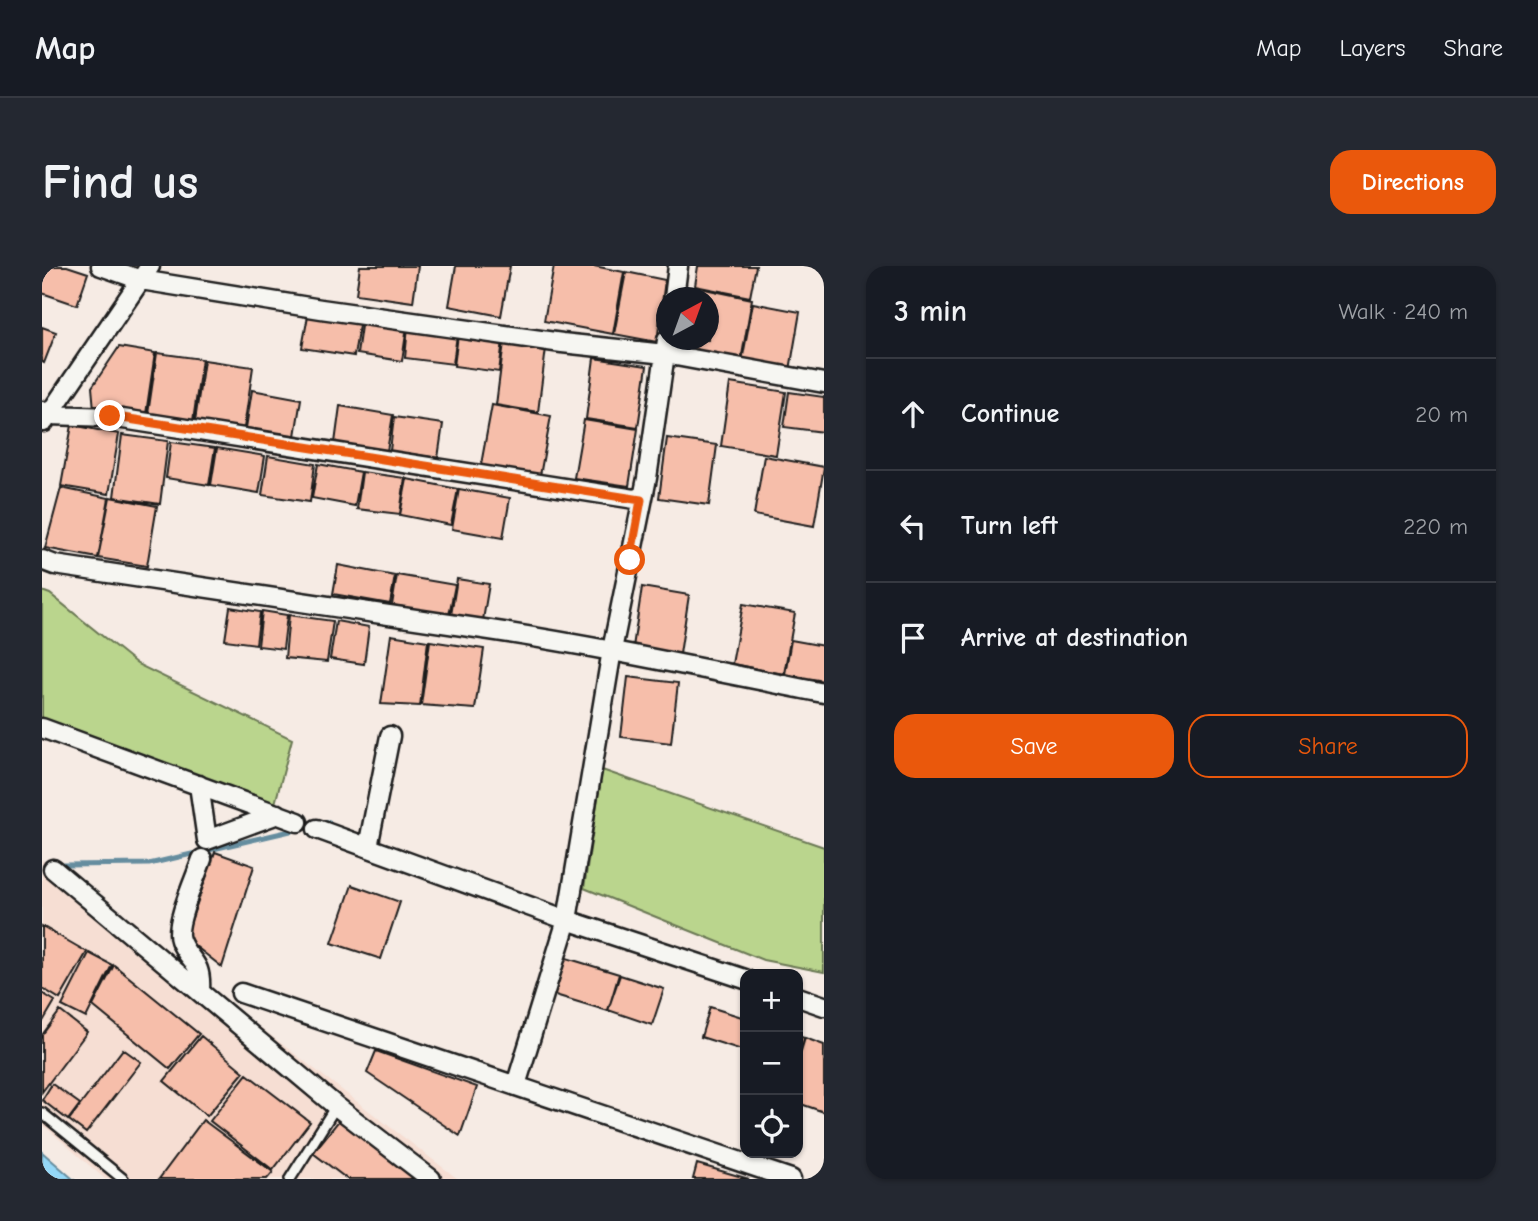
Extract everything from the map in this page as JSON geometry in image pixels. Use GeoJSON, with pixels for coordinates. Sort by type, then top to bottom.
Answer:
{"type":"FeatureCollection","features":[{"type":"Feature","properties":{"kind":"street"},"geometry":{"type":"LineString","coordinates":[[100,266],[321,309],[562,344],[656,347]]}},
{"type":"Feature","properties":{"kind":"street"},"geometry":{"type":"LineString","coordinates":[[675,287],[678,266]]}},
{"type":"Feature","properties":{"kind":"street"},"geometry":{"type":"LineString","coordinates":[[45,417],[145,273]]}},
{"type":"Feature","properties":{"kind":"street"},"geometry":{"type":"LineString","coordinates":[[516,1085],[567,920],[612,650],[647,478],[666,350]]}},
{"type":"Feature","properties":{"kind":"street"},"geometry":{"type":"LineString","coordinates":[[679,350],[824,383]]}},
{"type":"Feature","properties":{"kind":"street"},"geometry":{"type":"LineString","coordinates":[[45,417],[110,416],[641,500]]}},
{"type":"Feature","properties":{"kind":"street"},"geometry":{"type":"LineString","coordinates":[[42,560],[55,565],[227,593],[612,650],[824,693]]}},
{"type":"Feature","properties":{"kind":"street"},"geometry":{"type":"LineString","coordinates":[[42,728],[298,822]]}},
{"type":"Feature","properties":{"kind":"street"},"geometry":{"type":"LineString","coordinates":[[368,847],[390,736]]}},
{"type":"Feature","properties":{"kind":"street"},"geometry":{"type":"LineString","coordinates":[[199,785],[207,840],[278,814]]}},
{"type":"Feature","properties":{"kind":"street"},"geometry":{"type":"LineString","coordinates":[[317,829],[567,920],[740,977]]}},
{"type":"Feature","properties":{"kind":"street"},"geometry":{"type":"LineString","coordinates":[[200,990],[201,978],[197,966],[184,948],[178,931],[202,859]]}},
{"type":"Feature","properties":{"kind":"street"},"geometry":{"type":"LineString","coordinates":[[53,869],[336,1106],[431,1179]]}},
{"type":"Feature","properties":{"kind":"street"},"geometry":{"type":"LineString","coordinates":[[241,993],[791,1179]]}},
{"type":"Feature","properties":{"kind":"street"},"geometry":{"type":"LineString","coordinates":[[803,999],[824,1006]]}},
{"type":"Feature","properties":{"kind":"lane"},"geometry":{"type":"LineString","coordinates":[[290,1179],[336,1106]]}},
{"type":"Feature","properties":{"kind":"lane"},"geometry":{"type":"LineString","coordinates":[[42,1113],[123,1179]]}},
{"type":"Feature","properties":{"kind":"shaded area"},"geometry":{"type":"Polygon","coordinates":[[[42,860],[458,1179],[105,1179],[42,1124],[42,860]]]}},
{"type":"Feature","properties":{"kind":"green space"},"geometry":{"type":"Polygon","coordinates":[[[42,591],[50,594],[137,664],[292,739],[271,819],[42,727],[42,591]]]}},
{"type":"Feature","properties":{"kind":"green space"},"geometry":{"type":"Polygon","coordinates":[[[602,770],[824,847],[824,972],[763,960],[584,888],[602,770]]]}},
{"type":"Feature","properties":{"kind":"water"},"geometry":{"type":"Polygon","coordinates":[[[42,1152],[73,1179],[42,1179],[42,1152]]]}},
{"type":"Feature","properties":{"kind":"building"},"geometry":{"type":"Polygon","coordinates":[[[42,266],[67,266],[88,273],[77,305],[42,293],[42,266]]]}},
{"type":"Feature","properties":{"kind":"building"},"geometry":{"type":"Polygon","coordinates":[[[360,266],[418,266],[413,302],[356,294],[360,266]]]}},
{"type":"Feature","properties":{"kind":"building"},"geometry":{"type":"Polygon","coordinates":[[[456,266],[510,266],[501,316],[449,306],[456,266]]]}},
{"type":"Feature","properties":{"kind":"building"},"geometry":{"type":"Polygon","coordinates":[[[554,266],[594,266],[624,272],[613,334],[544,321],[554,266]]]}},
{"type":"Feature","properties":{"kind":"building"},"geometry":{"type":"Polygon","coordinates":[[[698,266],[756,266],[750,297],[719,291],[719,287],[695,286],[698,266]]]}},
{"type":"Feature","properties":{"kind":"building"},"geometry":{"type":"Polygon","coordinates":[[[626,272],[665,280],[664,287],[656,287],[656,342],[614,334],[626,272]]]}},
{"type":"Feature","properties":{"kind":"building"},"geometry":{"type":"Polygon","coordinates":[[[719,292],[752,299],[741,361],[683,350],[719,350],[719,292]]]}},
{"type":"Feature","properties":{"kind":"building"},"geometry":{"type":"Polygon","coordinates":[[[753,303],[800,312],[790,370],[742,361],[753,303]]]}},
{"type":"Feature","properties":{"kind":"building"},"geometry":{"type":"Polygon","coordinates":[[[309,310],[360,319],[354,356],[302,348],[309,310]]]}},
{"type":"Feature","properties":{"kind":"building"},"geometry":{"type":"Polygon","coordinates":[[[362,319],[407,327],[402,361],[357,354],[362,319]]]}},
{"type":"Feature","properties":{"kind":"building"},"geometry":{"type":"Polygon","coordinates":[[[42,327],[56,332],[44,363],[42,362],[42,327]]]}},
{"type":"Feature","properties":{"kind":"building"},"geometry":{"type":"Polygon","coordinates":[[[408,327],[457,335],[453,364],[405,358],[408,327]]]}},
{"type":"Feature","properties":{"kind":"building"},"geometry":{"type":"Polygon","coordinates":[[[458,335],[503,340],[499,372],[454,366],[458,335]]]}},
{"type":"Feature","properties":{"kind":"building"},"geometry":{"type":"Polygon","coordinates":[[[504,342],[546,348],[538,412],[496,405],[504,342]]]}},
{"type":"Feature","properties":{"kind":"building"},"geometry":{"type":"Polygon","coordinates":[[[119,347],[155,353],[146,414],[94,409],[92,387],[119,347]]]}},
{"type":"Feature","properties":{"kind":"building"},"geometry":{"type":"Polygon","coordinates":[[[157,353],[202,359],[193,421],[148,414],[157,353]]]}},
{"type":"Feature","properties":{"kind":"building"},"geometry":{"type":"Polygon","coordinates":[[[594,358],[647,366],[638,427],[586,419],[594,358]]]}},
{"type":"Feature","properties":{"kind":"building"},"geometry":{"type":"Polygon","coordinates":[[[204,360],[253,367],[244,428],[195,421],[204,360]]]}},
{"type":"Feature","properties":{"kind":"building"},"geometry":{"type":"Polygon","coordinates":[[[730,383],[786,392],[776,455],[721,446],[730,383]]]}},
{"type":"Feature","properties":{"kind":"building"},"geometry":{"type":"Polygon","coordinates":[[[252,390],[301,399],[295,436],[246,428],[252,390]]]}},
{"type":"Feature","properties":{"kind":"building"},"geometry":{"type":"Polygon","coordinates":[[[789,392],[824,397],[824,432],[784,427],[789,392]]]}},
{"type":"Feature","properties":{"kind":"building"},"geometry":{"type":"Polygon","coordinates":[[[492,405],[551,416],[539,481],[480,470],[492,405]]]}},
{"type":"Feature","properties":{"kind":"building"},"geometry":{"type":"Polygon","coordinates":[[[340,406],[393,415],[387,451],[335,443],[340,406]]]}},
{"type":"Feature","properties":{"kind":"building"},"geometry":{"type":"Polygon","coordinates":[[[394,417],[443,424],[438,458],[390,451],[394,417]]]}},
{"type":"Feature","properties":{"kind":"building"},"geometry":{"type":"Polygon","coordinates":[[[584,420],[638,429],[629,486],[574,478],[584,420]]]}},
{"type":"Feature","properties":{"kind":"building"},"geometry":{"type":"Polygon","coordinates":[[[72,425],[119,434],[109,494],[61,486],[72,425]]]}},
{"type":"Feature","properties":{"kind":"building"},"geometry":{"type":"Polygon","coordinates":[[[122,435],[168,441],[160,504],[114,497],[122,435]]]}},
{"type":"Feature","properties":{"kind":"building"},"geometry":{"type":"Polygon","coordinates":[[[667,438],[717,445],[709,505],[659,498],[667,438]]]}},
{"type":"Feature","properties":{"kind":"building"},"geometry":{"type":"Polygon","coordinates":[[[171,442],[215,448],[209,485],[166,478],[171,442]]]}},
{"type":"Feature","properties":{"kind":"building"},"geometry":{"type":"Polygon","coordinates":[[[217,448],[265,456],[259,493],[211,485],[217,448]]]}},
{"type":"Feature","properties":{"kind":"building"},"geometry":{"type":"Polygon","coordinates":[[[268,456],[315,464],[310,502],[262,495],[268,456]]]}},
{"type":"Feature","properties":{"kind":"building"},"geometry":{"type":"Polygon","coordinates":[[[764,456],[824,467],[814,526],[754,515],[764,456]]]}},
{"type":"Feature","properties":{"kind":"building"},"geometry":{"type":"Polygon","coordinates":[[[318,464],[361,472],[355,506],[312,498],[318,464]]]}},
{"type":"Feature","properties":{"kind":"building"},"geometry":{"type":"Polygon","coordinates":[[[362,472],[405,478],[400,514],[357,509],[362,472]]]}},
{"type":"Feature","properties":{"kind":"building"},"geometry":{"type":"Polygon","coordinates":[[[407,479],[458,489],[451,525],[400,515],[407,479]]]}},
{"type":"Feature","properties":{"kind":"building"},"geometry":{"type":"Polygon","coordinates":[[[61,488],[109,498],[98,558],[45,548],[61,488]]]}},
{"type":"Feature","properties":{"kind":"building"},"geometry":{"type":"Polygon","coordinates":[[[459,489],[510,498],[503,538],[452,529],[459,489]]]}},
{"type":"Feature","properties":{"kind":"building"},"geometry":{"type":"Polygon","coordinates":[[[110,497],[157,506],[147,566],[98,558],[110,497]]]}},
{"type":"Feature","properties":{"kind":"building"},"geometry":{"type":"Polygon","coordinates":[[[338,565],[395,576],[390,604],[333,594],[338,565]]]}},
{"type":"Feature","properties":{"kind":"building"},"geometry":{"type":"Polygon","coordinates":[[[397,575],[455,585],[449,615],[392,605],[397,575]]]}},
{"type":"Feature","properties":{"kind":"building"},"geometry":{"type":"Polygon","coordinates":[[[457,579],[489,584],[483,620],[451,615],[457,579]]]}},
{"type":"Feature","properties":{"kind":"building"},"geometry":{"type":"Polygon","coordinates":[[[642,587],[689,595],[680,654],[633,647],[642,587]]]}},
{"type":"Feature","properties":{"kind":"building"},"geometry":{"type":"Polygon","coordinates":[[[743,604],[795,613],[784,674],[732,664],[743,604]]]}},
{"type":"Feature","properties":{"kind":"building"},"geometry":{"type":"Polygon","coordinates":[[[230,607],[260,612],[256,644],[225,640],[230,607]]]}},
{"type":"Feature","properties":{"kind":"building"},"geometry":{"type":"Polygon","coordinates":[[[262,611],[287,615],[283,649],[258,646],[262,611]]]}},
{"type":"Feature","properties":{"kind":"building"},"geometry":{"type":"Polygon","coordinates":[[[289,615],[333,621],[327,662],[285,658],[289,615]]]}},
{"type":"Feature","properties":{"kind":"building"},"geometry":{"type":"Polygon","coordinates":[[[336,621],[369,627],[364,664],[330,659],[336,621]]]}},
{"type":"Feature","properties":{"kind":"building"},"geometry":{"type":"Polygon","coordinates":[[[391,635],[428,641],[420,706],[381,704],[391,635]]]}},
{"type":"Feature","properties":{"kind":"building"},"geometry":{"type":"Polygon","coordinates":[[[791,640],[824,646],[824,681],[785,674],[791,640]]]}},
{"type":"Feature","properties":{"kind":"building"},"geometry":{"type":"Polygon","coordinates":[[[430,641],[484,649],[475,709],[421,705],[430,641]]]}},
{"type":"Feature","properties":{"kind":"building"},"geometry":{"type":"Polygon","coordinates":[[[628,677],[678,683],[671,743],[621,737],[628,677]]]}},
{"type":"Feature","properties":{"kind":"building"},"geometry":{"type":"Polygon","coordinates":[[[215,852],[254,866],[222,967],[185,938],[215,852]]]}},
{"type":"Feature","properties":{"kind":"building"},"geometry":{"type":"Polygon","coordinates":[[[352,885],[400,902],[381,959],[332,943],[352,885]]]}},
{"type":"Feature","properties":{"kind":"building"},"geometry":{"type":"Polygon","coordinates":[[[42,926],[87,952],[60,999],[42,988],[42,926]]]}},
{"type":"Feature","properties":{"kind":"building"},"geometry":{"type":"Polygon","coordinates":[[[89,953],[112,965],[86,1018],[62,1006],[89,953]]]}},
{"type":"Feature","properties":{"kind":"building"},"geometry":{"type":"Polygon","coordinates":[[[563,957],[619,974],[608,1011],[552,994],[563,957]]]}},
{"type":"Feature","properties":{"kind":"building"},"geometry":{"type":"Polygon","coordinates":[[[114,965],[199,1034],[170,1069],[93,1006],[114,965]]]}},
{"type":"Feature","properties":{"kind":"building"},"geometry":{"type":"Polygon","coordinates":[[[620,975],[664,989],[652,1025],[608,1010],[620,975]]]}},
{"type":"Feature","properties":{"kind":"building"},"geometry":{"type":"Polygon","coordinates":[[[42,993],[55,1001],[42,1023],[42,993]]]}},
{"type":"Feature","properties":{"kind":"building"},"geometry":{"type":"Polygon","coordinates":[[[710,1007],[740,1016],[740,1049],[701,1037],[710,1007]]]}},
{"type":"Feature","properties":{"kind":"building"},"geometry":{"type":"Polygon","coordinates":[[[60,1011],[87,1032],[42,1092],[42,1035],[60,1011]]]}},
{"type":"Feature","properties":{"kind":"building"},"geometry":{"type":"Polygon","coordinates":[[[201,1036],[244,1072],[207,1116],[164,1081],[201,1036]]]}},
{"type":"Feature","properties":{"kind":"building"},"geometry":{"type":"Polygon","coordinates":[[[805,1038],[824,1045],[824,1112],[803,1105],[805,1038]]]}},
{"type":"Feature","properties":{"kind":"building"},"geometry":{"type":"Polygon","coordinates":[[[123,1049],[141,1062],[86,1133],[69,1120],[123,1049]]]}},
{"type":"Feature","properties":{"kind":"building"},"geometry":{"type":"Polygon","coordinates":[[[376,1051],[477,1087],[460,1136],[367,1073],[376,1051]]]}},
{"type":"Feature","properties":{"kind":"building"},"geometry":{"type":"Polygon","coordinates":[[[247,1074],[310,1122],[273,1170],[210,1121],[247,1074]]]}},
{"type":"Feature","properties":{"kind":"building"},"geometry":{"type":"Polygon","coordinates":[[[52,1084],[80,1104],[68,1120],[42,1100],[52,1084]]]}},
{"type":"Feature","properties":{"kind":"building"},"geometry":{"type":"Polygon","coordinates":[[[341,1118],[420,1179],[347,1179],[313,1153],[341,1118]]]}},
{"type":"Feature","properties":{"kind":"building"},"geometry":{"type":"Polygon","coordinates":[[[203,1120],[273,1172],[267,1179],[159,1179],[203,1120]]]}},
{"type":"Feature","properties":{"kind":"building"},"geometry":{"type":"Polygon","coordinates":[[[697,1164],[749,1179],[693,1179],[697,1164]]]}},
{"type":"Feature","properties":{"kind":"waterway"},"geometry":{"type":"LineString","coordinates":[[64,865],[149,864],[329,822]]}},
{"type":"Feature","properties":{"kind":"route"},"geometry":{"type":"LineString","coordinates":[[110,416],[641,500],[630,560]]}}]}
